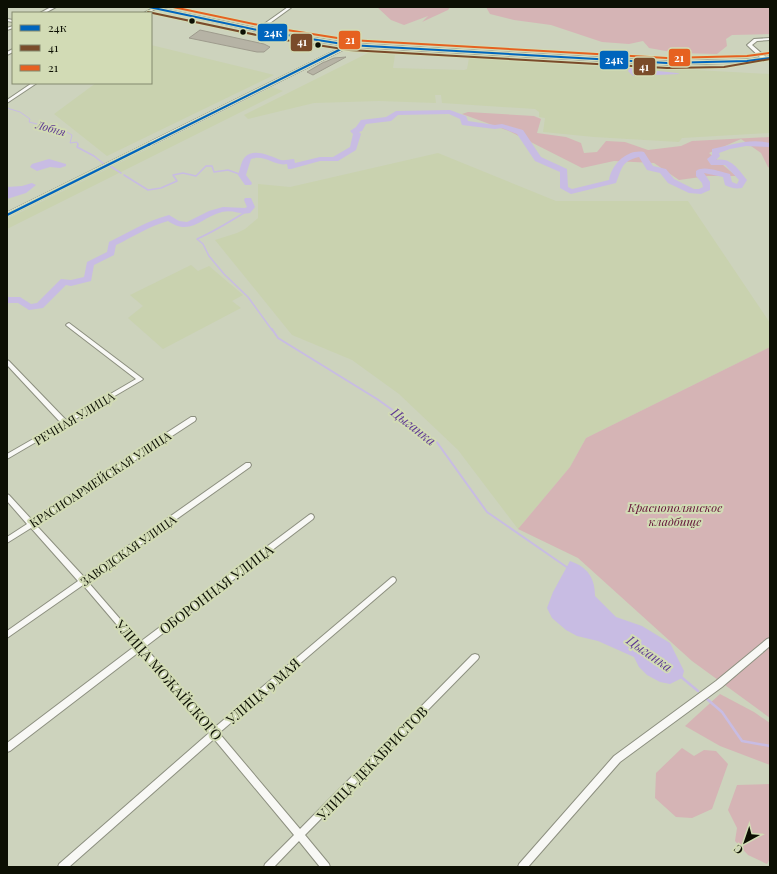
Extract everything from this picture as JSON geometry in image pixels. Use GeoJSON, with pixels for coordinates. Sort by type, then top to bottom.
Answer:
{"type":"FeatureCollection","features":[{"type":"Feature","properties":{"kind":"main road"},"geometry":{"type":"LineString","coordinates":[[154,7],[258,30],[349,45],[667,63],[724,62],[765,58],[770,54]]}},
{"type":"Feature","properties":{"kind":"main road"},"geometry":{"type":"LineString","coordinates":[[7,215],[349,45]]}},
{"type":"Feature","properties":{"kind":"street"},"geometry":{"type":"LineString","coordinates":[[44,12],[54,7]]}},
{"type":"Feature","properties":{"kind":"street"},"geometry":{"type":"LineString","coordinates":[[258,30],[290,7]]}},
{"type":"Feature","properties":{"kind":"street"},"geometry":{"type":"LineString","coordinates":[[765,58],[751,48],[750,43],[756,40],[770,39]]}},
{"type":"Feature","properties":{"kind":"street"},"geometry":{"type":"LineString","coordinates":[[7,102],[34,84]]}},
{"type":"Feature","properties":{"kind":"street","name":"РЕЧНАЯ УЛИЦА"},"geometry":{"type":"LineString","coordinates":[[7,458],[140,379],[69,325]]}},
{"type":"Feature","properties":{"kind":"street"},"geometry":{"type":"LineString","coordinates":[[7,362],[65,423]]}},
{"type":"Feature","properties":{"kind":"street","name":"КРАСНОАРМЕЙСКАЯ УЛИЦА"},"geometry":{"type":"LineString","coordinates":[[7,540],[193,419]]}},
{"type":"Feature","properties":{"kind":"street","name":"ЗАВОДСКАЯ УЛИЦА"},"geometry":{"type":"LineString","coordinates":[[7,635],[248,465]]}},
{"type":"Feature","properties":{"kind":"street","name":"УЛИЦА МОЖАЙСКОГО"},"geometry":{"type":"LineString","coordinates":[[7,497],[140,646],[214,732],[326,867]]}},
{"type":"Feature","properties":{"kind":"street","name":"ОБОРОННАЯ УЛИЦА"},"geometry":{"type":"LineString","coordinates":[[7,748],[311,517]]}},
{"type":"Feature","properties":{"kind":"street","name":"УЛИЦА 9 МАЯ"},"geometry":{"type":"LineString","coordinates":[[62,867],[214,732],[393,580]]}},
{"type":"Feature","properties":{"kind":"street"},"geometry":{"type":"LineString","coordinates":[[522,867],[617,759],[719,684],[770,641]]}},
{"type":"Feature","properties":{"kind":"street","name":"УЛИЦА ДЕКАБРИСТОВ"},"geometry":{"type":"LineString","coordinates":[[268,867],[475,657]]}},
{"type":"Feature","properties":{"kind":"shaded area"},"geometry":{"type":"Polygon","coordinates":[[[152,45],[274,75],[107,156],[54,114],[95,84],[152,84],[152,45]]]}},
{"type":"Feature","properties":{"kind":"shaded area"},"geometry":{"type":"Polygon","coordinates":[[[372,51],[395,55],[393,68],[464,70],[467,69],[469,58],[487,58],[572,63],[583,66],[587,64],[770,74],[770,133],[682,138],[679,142],[594,137],[543,132],[545,118],[539,117],[539,112],[535,109],[442,103],[441,95],[435,95],[436,103],[379,101],[314,103],[248,119],[244,115],[372,51]]]}},
{"type":"Feature","properties":{"kind":"shaded area"},"geometry":{"type":"Polygon","coordinates":[[[272,87],[283,91],[7,229],[7,219],[272,87]]]}},
{"type":"Feature","properties":{"kind":"shaded area"},"geometry":{"type":"Polygon","coordinates":[[[438,153],[556,201],[688,201],[770,323],[770,347],[586,438],[570,467],[518,529],[458,450],[399,394],[352,360],[292,335],[215,240],[245,229],[258,218],[258,184],[290,187],[438,153]]]}},
{"type":"Feature","properties":{"kind":"shaded area"},"geometry":{"type":"Polygon","coordinates":[[[191,265],[198,271],[209,266],[243,295],[232,301],[241,308],[163,349],[128,318],[143,306],[130,295],[191,265]]]}},
{"type":"Feature","properties":{"kind":"green space"},"geometry":{"type":"Polygon","coordinates":[[[377,7],[450,7],[448,10],[422,22],[428,16],[404,25],[391,20],[377,7]]]}},
{"type":"Feature","properties":{"kind":"green space"},"geometry":{"type":"Polygon","coordinates":[[[486,7],[770,7],[770,34],[732,35],[726,39],[727,46],[717,54],[677,53],[649,48],[643,41],[629,44],[602,42],[551,25],[514,20],[490,14],[486,7]]]}},
{"type":"Feature","properties":{"kind":"green space"},"geometry":{"type":"Polygon","coordinates":[[[468,112],[534,116],[541,119],[537,133],[566,137],[581,143],[584,153],[597,152],[606,141],[625,142],[648,150],[681,146],[692,141],[770,137],[770,168],[768,167],[761,153],[741,139],[709,153],[736,176],[708,176],[679,180],[654,163],[614,161],[582,168],[509,131],[462,114],[468,112]]]}},
{"type":"Feature","properties":{"kind":"green space","name":"Краснополянское кладбище"},"geometry":{"type":"Polygon","coordinates":[[[770,347],[770,718],[692,661],[578,558],[518,529],[570,467],[586,438],[770,347]]]}},
{"type":"Feature","properties":{"kind":"green space"},"geometry":{"type":"Polygon","coordinates":[[[720,694],[754,712],[770,723],[770,765],[720,746],[685,726],[720,694]]]}},
{"type":"Feature","properties":{"kind":"green space"},"geometry":{"type":"Polygon","coordinates":[[[682,748],[694,756],[704,750],[716,751],[728,764],[712,809],[692,818],[676,817],[655,798],[656,773],[682,748]]]}},
{"type":"Feature","properties":{"kind":"green space"},"geometry":{"type":"Polygon","coordinates":[[[770,784],[770,859],[767,864],[748,855],[735,841],[737,828],[728,810],[737,785],[770,784]]]}},
{"type":"Feature","properties":{"kind":"water"},"geometry":{"type":"Polygon","coordinates":[[[630,68],[680,74],[633,76],[628,71],[630,68]]]}},
{"type":"Feature","properties":{"kind":"water"},"geometry":{"type":"Polygon","coordinates":[[[49,159],[66,164],[66,166],[60,168],[50,167],[37,171],[30,167],[32,164],[49,159]]]}},
{"type":"Feature","properties":{"kind":"water"},"geometry":{"type":"Polygon","coordinates":[[[32,183],[36,185],[26,193],[7,199],[7,187],[22,186],[32,183]]]}},
{"type":"Feature","properties":{"kind":"water"},"geometry":{"type":"Polygon","coordinates":[[[570,561],[581,566],[589,574],[592,578],[595,589],[595,596],[616,617],[642,626],[670,643],[684,671],[682,678],[670,684],[660,682],[647,675],[639,667],[634,657],[598,641],[577,636],[566,630],[552,618],[547,608],[553,592],[570,561]]]}},
{"type":"Feature","properties":{"kind":"building"},"geometry":{"type":"Polygon","coordinates":[[[200,30],[264,44],[270,47],[264,52],[257,52],[189,38],[200,30]]]}},
{"type":"Feature","properties":{"kind":"building"},"geometry":{"type":"Polygon","coordinates":[[[346,57],[313,75],[307,72],[334,58],[346,57]]]}},
{"type":"Feature","properties":{"kind":"waterway","name":"Лобня"},"geometry":{"type":"LineString","coordinates":[[7,108],[20,112],[30,119],[29,122],[65,131],[72,135],[70,143],[77,142],[78,144]]}},
{"type":"Feature","properties":{"kind":"waterway"},"geometry":{"type":"LineString","coordinates":[[248,183],[242,175],[248,158],[252,156],[270,158],[282,163],[291,161],[291,167],[320,159],[335,159],[353,148],[357,134],[354,131],[359,129],[364,122],[388,119],[396,113],[450,112],[463,118],[465,123],[495,127],[502,126],[520,132],[538,159],[564,171],[564,188],[571,192],[613,181],[616,170],[622,162],[630,157],[641,154],[650,168],[663,171],[671,181],[692,191],[701,192],[707,188],[706,182],[700,176],[700,171],[707,171],[727,176],[728,183],[733,186],[739,186],[743,180],[731,166],[724,162],[714,163],[711,159],[716,156],[715,151],[721,151],[722,149],[728,147],[746,143],[770,145]]}},
{"type":"Feature","properties":{"kind":"waterway","name":"Лобня"},"geometry":{"type":"LineString","coordinates":[[78,144],[77,147],[94,156],[104,164]]}},
{"type":"Feature","properties":{"kind":"waterway","name":"Лобня"},"geometry":{"type":"LineString","coordinates":[[110,166],[121,173]]}},
{"type":"Feature","properties":{"kind":"waterway","name":"Лобня"},"geometry":{"type":"LineString","coordinates":[[124,175],[148,190],[161,188],[177,181],[173,175],[183,173],[196,176],[206,166],[212,166],[214,172],[228,170],[242,175]]}},
{"type":"Feature","properties":{"kind":"waterway"},"geometry":{"type":"LineString","coordinates":[[135,233],[154,222],[169,218],[176,223],[188,225],[223,209],[247,211],[251,207],[248,200]]}},
{"type":"Feature","properties":{"kind":"waterway","name":"Цыганка"},"geometry":{"type":"LineString","coordinates":[[247,211],[197,239],[203,244],[209,256],[224,274],[248,297],[272,330]]}},
{"type":"Feature","properties":{"kind":"waterway"},"geometry":{"type":"LineString","coordinates":[[7,300],[20,300],[29,307],[40,306],[64,281],[71,283],[88,279],[90,264],[111,253],[112,244],[130,235]]}},
{"type":"Feature","properties":{"kind":"waterway","name":"Цыганка"},"geometry":{"type":"LineString","coordinates":[[272,329],[278,338],[377,399],[436,441],[487,512],[568,568]]}},
{"type":"Feature","properties":{"kind":"waterway","name":"Цыганка"},"geometry":{"type":"LineString","coordinates":[[680,676],[698,691]]}},
{"type":"Feature","properties":{"kind":"waterway","name":"Цыганка"},"geometry":{"type":"LineString","coordinates":[[707,699],[722,712],[742,741],[770,746]]}},
{"type":"Feature","properties":{"kind":"transit line","name":"24к"},"geometry":{"type":"LineString","coordinates":[[149,7],[267,32],[349,45],[667,63],[747,61],[770,58]]}},
{"type":"Feature","properties":{"kind":"transit line","name":"21"},"geometry":{"type":"LineString","coordinates":[[173,7],[268,27],[350,40],[667,58],[747,56],[769,53]]}},
{"type":"Feature","properties":{"kind":"transit line","name":"41"},"geometry":{"type":"LineString","coordinates":[[152,13],[266,37],[349,50],[667,68],[724,67],[770,59]]}},
{"type":"Feature","properties":{"kind":"transit line","name":"24к"},"geometry":{"type":"LineString","coordinates":[[7,215],[349,45]]}}]}
